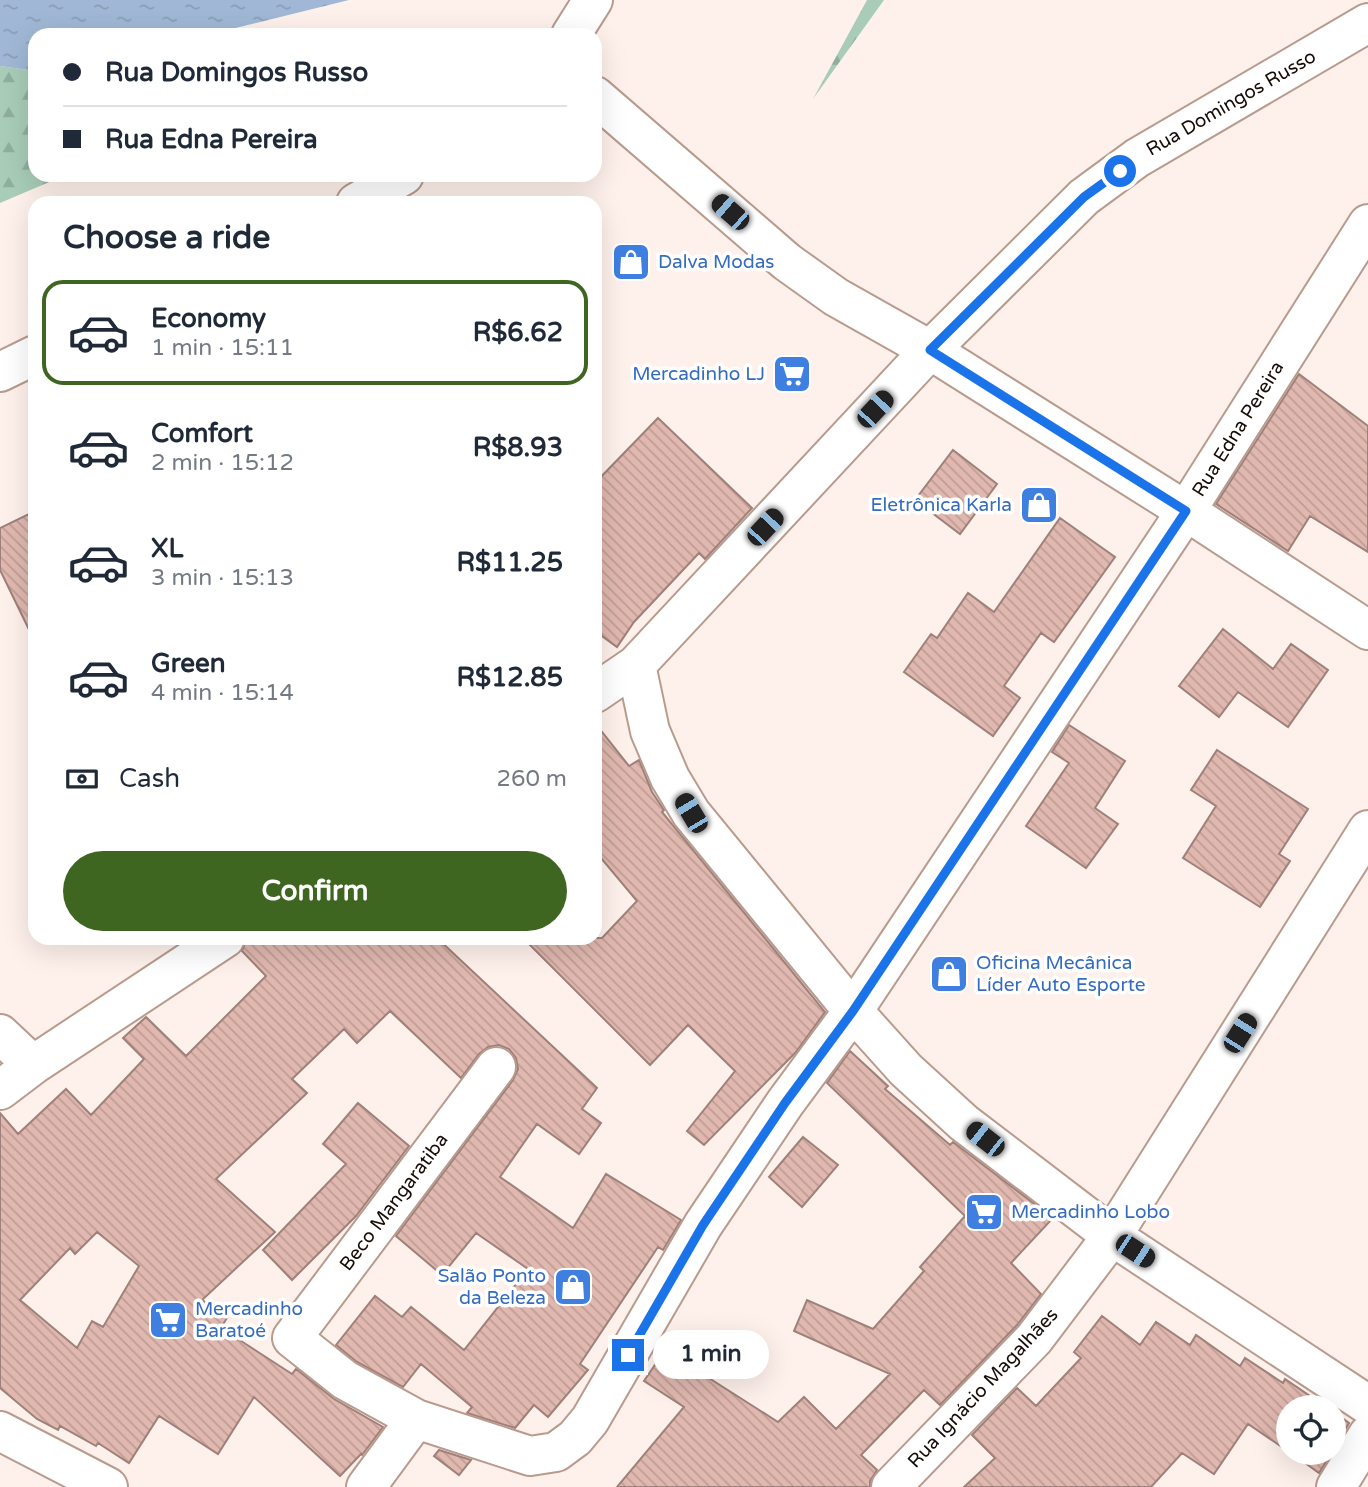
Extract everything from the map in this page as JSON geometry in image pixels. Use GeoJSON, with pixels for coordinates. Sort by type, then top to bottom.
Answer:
{"type":"FeatureCollection","features":[{"type":"Feature","properties":{"kind":"street"},"geometry":{"type":"LineString","coordinates":[[575,28],[593,0]]}},
{"type":"Feature","properties":{"kind":"street","name":"Rua Domingos Russo"},"geometry":{"type":"LineString","coordinates":[[602,688],[636,665],[930,350],[1084,197],[1138,158],[1368,23]]}},
{"type":"Feature","properties":{"kind":"street"},"geometry":{"type":"LineString","coordinates":[[602,102],[787,262],[836,297],[930,350],[1186,511],[1368,630]]}},
{"type":"Feature","properties":{"kind":"street"},"geometry":{"type":"LineString","coordinates":[[368,196],[392,182]]}},
{"type":"Feature","properties":{"kind":"street","name":"Rua Edna Pereira"},"geometry":{"type":"LineString","coordinates":[[416,1419],[530,1455],[556,1452],[575,1438],[590,1420],[703,1225],[785,1103],[853,1011],[1186,511],[1368,225]]}},
{"type":"Feature","properties":{"kind":"street"},"geometry":{"type":"LineString","coordinates":[[0,372],[28,358]]}},
{"type":"Feature","properties":{"kind":"street"},"geometry":{"type":"LineString","coordinates":[[636,665],[650,732],[670,778],[691,813],[853,1011],[906,1070],[964,1122],[1112,1236],[1368,1405]]}},
{"type":"Feature","properties":{"kind":"street","name":"Rua Ignácio Magalhães"},"geometry":{"type":"LineString","coordinates":[[891,1487],[1034,1339],[1112,1236],[1368,830]]}},
{"type":"Feature","properties":{"kind":"street"},"geometry":{"type":"LineString","coordinates":[[0,1090],[33,1065],[214,945]]}},
{"type":"Feature","properties":{"kind":"street"},"geometry":{"type":"LineString","coordinates":[[0,1034],[33,1065]]}},
{"type":"Feature","properties":{"kind":"street","name":"Beco Mangaratiba"},"geometry":{"type":"LineString","coordinates":[[416,1419],[345,1380],[292,1338],[496,1067]]}},
{"type":"Feature","properties":{"kind":"street"},"geometry":{"type":"LineString","coordinates":[[366,1487],[416,1419]]}},
{"type":"Feature","properties":{"kind":"street"},"geometry":{"type":"LineString","coordinates":[[0,1430],[108,1487]]}},
{"type":"Feature","properties":{"kind":"street"},"geometry":{"type":"LineString","coordinates":[[1336,1487],[1368,1435]]}},
{"type":"Feature","properties":{"kind":"green space"},"geometry":{"type":"Polygon","coordinates":[[[867,0],[884,0],[813,99],[867,0]]]}},
{"type":"Feature","properties":{"kind":"green space"},"geometry":{"type":"Polygon","coordinates":[[[0,66],[28,70],[28,182],[49,182],[0,203],[0,66]]]}},
{"type":"Feature","properties":{"kind":"water"},"geometry":{"type":"Polygon","coordinates":[[[0,0],[349,0],[235,28],[28,28],[28,70],[0,66],[0,0]]]}},
{"type":"Feature","properties":{"kind":"building"},"geometry":{"type":"Polygon","coordinates":[[[1299,374],[1368,426],[1368,552],[1310,516],[1288,551],[1216,504],[1299,374]]]}},
{"type":"Feature","properties":{"kind":"building"},"geometry":{"type":"Polygon","coordinates":[[[658,418],[752,508],[705,559],[699,553],[634,622],[617,647],[602,636],[602,476],[658,418]]]}},
{"type":"Feature","properties":{"kind":"building"},"geometry":{"type":"Polygon","coordinates":[[[953,450],[997,484],[960,534],[915,500],[953,450]]]}},
{"type":"Feature","properties":{"kind":"building"},"geometry":{"type":"Polygon","coordinates":[[[28,514],[28,628],[0,570],[0,528],[28,514]]]}},
{"type":"Feature","properties":{"kind":"building"},"geometry":{"type":"Polygon","coordinates":[[[1060,518],[1115,557],[1054,642],[1041,633],[1004,686],[1020,698],[993,736],[904,672],[931,634],[937,638],[968,593],[994,612],[1060,518]]]}},
{"type":"Feature","properties":{"kind":"building"},"geometry":{"type":"Polygon","coordinates":[[[1223,629],[1273,669],[1291,644],[1328,670],[1288,727],[1238,692],[1219,717],[1179,686],[1223,629]]]}},
{"type":"Feature","properties":{"kind":"building"},"geometry":{"type":"Polygon","coordinates":[[[1069,725],[1125,761],[1095,808],[1118,824],[1086,868],[1026,826],[1069,763],[1052,752],[1069,725]]]}},
{"type":"Feature","properties":{"kind":"building"},"geometry":{"type":"Polygon","coordinates":[[[602,732],[629,766],[639,760],[652,792],[664,810],[662,812],[825,1012],[796,1052],[704,1145],[687,1131],[735,1071],[688,1025],[650,1065],[530,945],[602,945],[602,938],[637,901],[602,859],[602,732]]]}},
{"type":"Feature","properties":{"kind":"building"},"geometry":{"type":"Polygon","coordinates":[[[1217,750],[1308,809],[1279,854],[1290,861],[1260,907],[1183,858],[1216,806],[1191,790],[1217,750]]]}},
{"type":"Feature","properties":{"kind":"building"},"geometry":{"type":"Polygon","coordinates":[[[244,945],[444,945],[597,1088],[582,1109],[601,1123],[579,1154],[537,1124],[500,1177],[573,1228],[606,1174],[681,1220],[663,1250],[658,1247],[580,1364],[588,1370],[548,1417],[534,1405],[515,1428],[467,1413],[472,1407],[421,1364],[403,1387],[357,1362],[336,1345],[375,1296],[402,1317],[411,1307],[464,1350],[528,1269],[476,1233],[442,1275],[396,1236],[513,1080],[518,1069],[516,1058],[509,1049],[499,1045],[488,1047],[479,1054],[461,1078],[390,1011],[357,1043],[344,1029],[292,1079],[307,1093],[216,1179],[275,1232],[202,1300],[228,1316],[221,1328],[292,1374],[296,1369],[334,1399],[383,1427],[362,1455],[340,1476],[254,1397],[218,1454],[159,1416],[129,1463],[98,1443],[96,1446],[60,1426],[58,1430],[37,1419],[0,1388],[0,1113],[18,1134],[66,1089],[91,1115],[144,1059],[123,1038],[146,1017],[186,1056],[266,976],[242,951],[244,945]],[[97,1232],[75,1254],[70,1248],[20,1300],[77,1348],[92,1321],[103,1327],[139,1266],[97,1232]]]}},
{"type":"Feature","properties":{"kind":"building"},"geometry":{"type":"Polygon","coordinates":[[[850,1051],[888,1086],[885,1089],[950,1145],[953,1142],[1053,1218],[1011,1263],[1041,1294],[1017,1325],[940,1405],[924,1390],[861,1455],[877,1470],[870,1481],[870,1487],[617,1487],[684,1407],[644,1381],[665,1350],[778,1422],[804,1397],[836,1429],[890,1374],[794,1331],[807,1300],[873,1329],[924,1271],[920,1267],[965,1216],[827,1083],[850,1051]]]}},
{"type":"Feature","properties":{"kind":"building"},"geometry":{"type":"Polygon","coordinates":[[[358,1103],[409,1146],[356,1216],[292,1280],[263,1250],[346,1164],[323,1144],[358,1103]]]}},
{"type":"Feature","properties":{"kind":"building"},"geometry":{"type":"Polygon","coordinates":[[[803,1137],[838,1165],[802,1207],[769,1177],[803,1137]]]}},
{"type":"Feature","properties":{"kind":"building"},"geometry":{"type":"Polygon","coordinates":[[[1102,1316],[1140,1345],[1156,1322],[1190,1345],[1196,1335],[1240,1366],[1245,1358],[1283,1383],[1285,1379],[1308,1395],[1276,1395],[1276,1443],[1248,1424],[1214,1474],[1182,1453],[1151,1487],[964,1487],[995,1458],[972,1435],[1017,1388],[1036,1406],[1081,1358],[1074,1352],[1102,1316]]]}},
{"type":"Feature","properties":{"kind":"building"},"geometry":{"type":"Polygon","coordinates":[[[439,1450],[471,1460],[459,1475],[434,1456],[439,1450]]]}},
{"type":"Feature","properties":{"kind":"building"},"geometry":{"type":"Polygon","coordinates":[[[1308,1465],[1324,1465],[1319,1473],[1308,1465]]]}},
{"type":"Feature","properties":{"kind":"place","name":"Dalva Modas"},"geometry":{"type":"Point","coordinates":[631,262]}},
{"type":"Feature","properties":{"kind":"place","name":"Mercadinho LJ"},"geometry":{"type":"Point","coordinates":[792,374]}},
{"type":"Feature","properties":{"kind":"place","name":"Eletrônica Karla"},"geometry":{"type":"Point","coordinates":[1039,505]}},
{"type":"Feature","properties":{"kind":"place","name":"Oficina Mecânica Líder Auto Esporte"},"geometry":{"type":"Point","coordinates":[949,974]}},
{"type":"Feature","properties":{"kind":"place","name":"Mercadinho Lobo"},"geometry":{"type":"Point","coordinates":[984,1212]}},
{"type":"Feature","properties":{"kind":"place","name":"Salão Ponto da Beleza"},"geometry":{"type":"Point","coordinates":[573,1287]}},
{"type":"Feature","properties":{"kind":"place","name":"Mercadinho Baratoé"},"geometry":{"type":"Point","coordinates":[168,1320]}},
{"type":"Feature","properties":{"kind":"route"},"geometry":{"type":"LineString","coordinates":[[628,1355],[703,1225],[785,1103],[853,1011],[1186,511],[930,350],[1084,197],[1120,171]]}}]}
